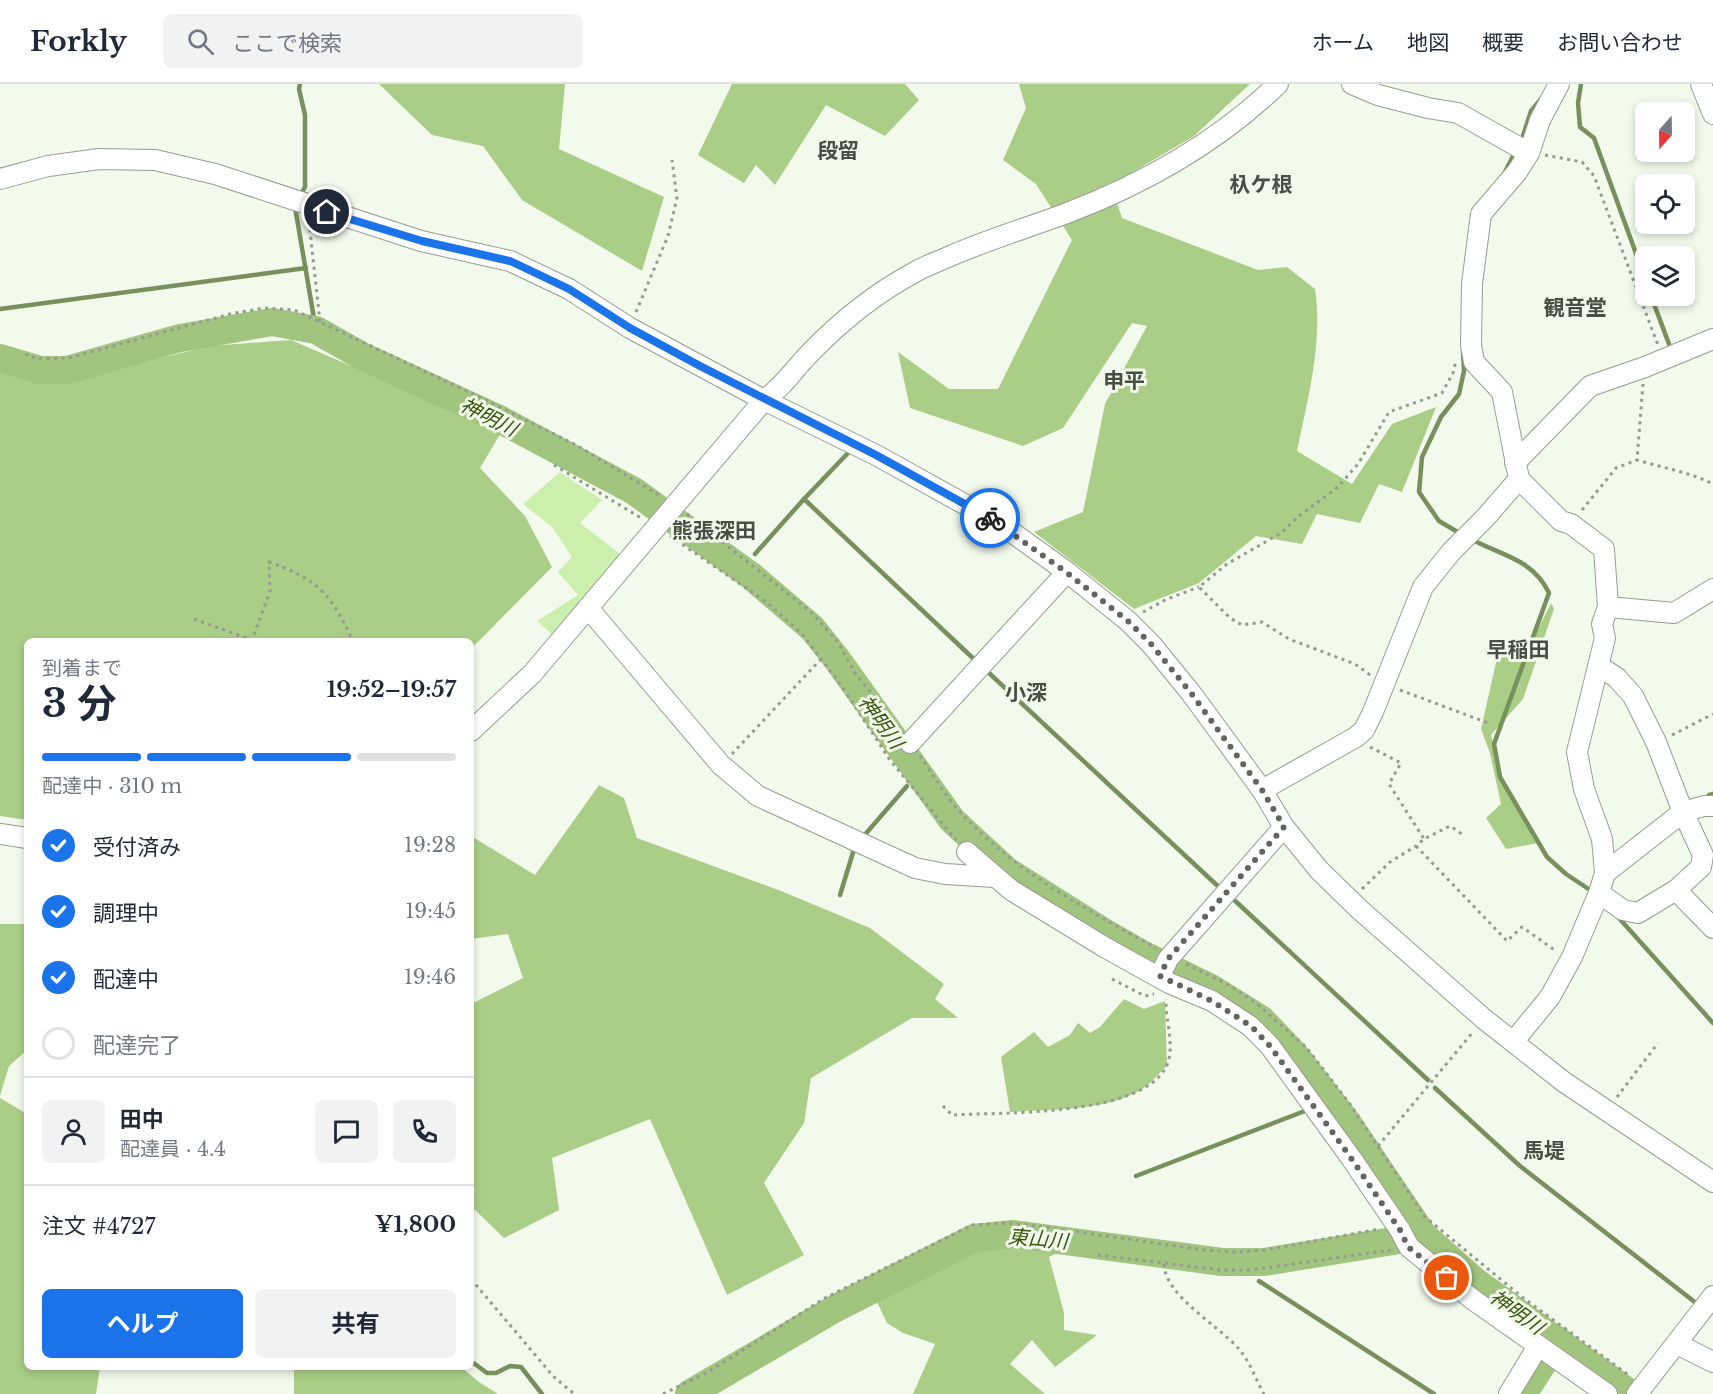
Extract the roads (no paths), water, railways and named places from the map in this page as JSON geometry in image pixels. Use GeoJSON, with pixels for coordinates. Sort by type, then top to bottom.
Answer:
{"type":"FeatureCollection","features":[{"type":"Feature","properties":{"kind":"street"},"geometry":{"type":"LineString","coordinates":[[474,728],[532,674],[764,400],[780,388],[810,352],[868,300],[917,270],[1139,182],[1194,152],[1253,108],[1278,84]]}},
{"type":"Feature","properties":{"kind":"street"},"geometry":{"type":"LineString","coordinates":[[1352,84],[1378,95],[1458,113],[1529,153]]}},
{"type":"Feature","properties":{"kind":"street"},"geometry":{"type":"LineString","coordinates":[[1513,1042],[1550,997],[1570,961],[1599,893],[1605,873],[1602,839],[1584,789],[1577,752],[1605,638],[1602,624],[1608,607],[1604,549],[1571,524],[1561,521],[1517,471],[1502,392],[1474,362],[1471,345],[1472,284],[1481,214],[1517,172],[1529,153],[1540,120],[1558,84]]}},
{"type":"Feature","properties":{"kind":"street"},"geometry":{"type":"LineString","coordinates":[[1701,84],[1713,114]]}},
{"type":"Feature","properties":{"kind":"street"},"geometry":{"type":"LineString","coordinates":[[0,178],[48,166],[99,159],[155,160],[214,174],[307,206],[422,241],[510,261],[569,289],[630,328],[764,400],[876,455],[992,520],[1066,572],[1128,621],[1191,693],[1262,790],[1284,827],[1319,870],[1351,901],[1484,1019],[1564,1082],[1713,1182]]}},
{"type":"Feature","properties":{"kind":"street"},"geometry":{"type":"LineString","coordinates":[[1262,790],[1356,737],[1364,730],[1423,588],[1451,552],[1485,518],[1517,471],[1590,386],[1645,368],[1713,339]]}},
{"type":"Feature","properties":{"kind":"street"},"geometry":{"type":"LineString","coordinates":[[910,743],[1066,572]]}},
{"type":"Feature","properties":{"kind":"street"},"geometry":{"type":"LineString","coordinates":[[1608,607],[1674,613],[1713,589]]}},
{"type":"Feature","properties":{"kind":"street"},"geometry":{"type":"LineString","coordinates":[[589,609],[721,765],[758,796],[915,868],[945,874],[995,877]]}},
{"type":"Feature","properties":{"kind":"street"},"geometry":{"type":"LineString","coordinates":[[1599,666],[1617,678],[1633,696],[1656,742],[1683,812],[1704,855],[1701,867],[1676,890],[1638,913],[1623,910],[1599,893]]}},
{"type":"Feature","properties":{"kind":"street"},"geometry":{"type":"LineString","coordinates":[[1605,873],[1683,812],[1713,806]]}},
{"type":"Feature","properties":{"kind":"street"},"geometry":{"type":"LineString","coordinates":[[1165,973],[1284,827]]}},
{"type":"Feature","properties":{"kind":"street"},"geometry":{"type":"LineString","coordinates":[[0,834],[24,838]]}},
{"type":"Feature","properties":{"kind":"street"},"geometry":{"type":"LineString","coordinates":[[967,852],[1011,890],[1097,943],[1165,973],[1251,1026],[1270,1046],[1351,1158],[1404,1237],[1472,1299],[1607,1394]]}},
{"type":"Feature","properties":{"kind":"street"},"geometry":{"type":"LineString","coordinates":[[1676,890],[1713,928]]}},
{"type":"Feature","properties":{"kind":"street"},"geometry":{"type":"LineString","coordinates":[[1639,1392],[1713,1296]]}},
{"type":"Feature","properties":{"kind":"street"},"geometry":{"type":"LineString","coordinates":[[1677,1344],[1713,1362]]}},
{"type":"Feature","properties":{"kind":"street"},"geometry":{"type":"LineString","coordinates":[[1509,1394],[1539,1347]]}},
{"type":"Feature","properties":{"kind":"waterway"},"geometry":{"type":"LineString","coordinates":[[300,84],[305,115],[305,187],[300,196]]}},
{"type":"Feature","properties":{"kind":"waterway"},"geometry":{"type":"LineString","coordinates":[[1581,84],[1578,103],[1580,127],[1594,138],[1635,251]]}},
{"type":"Feature","properties":{"kind":"waterway"},"geometry":{"type":"LineString","coordinates":[[1521,142],[1531,111],[1541,99]]}},
{"type":"Feature","properties":{"kind":"waterway"},"geometry":{"type":"LineString","coordinates":[[1504,174],[1515,152]]}},
{"type":"Feature","properties":{"kind":"waterway"},"geometry":{"type":"LineString","coordinates":[[295,207],[316,330]]}},
{"type":"Feature","properties":{"kind":"waterway"},"geometry":{"type":"LineString","coordinates":[[0,309],[306,268]]}},
{"type":"Feature","properties":{"kind":"waterway"},"geometry":{"type":"LineString","coordinates":[[1655,306],[1669,344]]}},
{"type":"Feature","properties":{"kind":"waterway","name":"神明川"},"geometry":{"type":"LineString","coordinates":[[0,358],[40,370],[67,370],[180,338],[272,322],[316,330],[362,356],[499,419],[634,491],[750,575],[812,628],[952,820],[1007,871],[1104,932],[1142,954],[1209,987],[1262,1020],[1296,1056],[1347,1122],[1424,1236],[1476,1282],[1631,1394]]}},
{"type":"Feature","properties":{"kind":"waterway"},"geometry":{"type":"LineString","coordinates":[[1461,534],[1439,521],[1419,492],[1422,457],[1441,417],[1459,394],[1464,371],[1463,351]]}},
{"type":"Feature","properties":{"kind":"waterway"},"geometry":{"type":"LineString","coordinates":[[848,453],[804,499],[977,662]]}},
{"type":"Feature","properties":{"kind":"waterway"},"geometry":{"type":"LineString","coordinates":[[755,554],[804,499]]}},
{"type":"Feature","properties":{"kind":"waterway"},"geometry":{"type":"LineString","coordinates":[[1471,539],[1525,565],[1542,582],[1549,593],[1494,744],[1500,777],[1547,857],[1566,874],[1593,892]]}},
{"type":"Feature","properties":{"kind":"waterway"},"geometry":{"type":"LineString","coordinates":[[989,673],[1221,889]]}},
{"type":"Feature","properties":{"kind":"waterway"},"geometry":{"type":"LineString","coordinates":[[862,838],[907,786]]}},
{"type":"Feature","properties":{"kind":"waterway"},"geometry":{"type":"LineString","coordinates":[[1709,795],[1713,794]]}},
{"type":"Feature","properties":{"kind":"waterway"},"geometry":{"type":"LineString","coordinates":[[840,895],[855,846]]}},
{"type":"Feature","properties":{"kind":"waterway"},"geometry":{"type":"LineString","coordinates":[[1231,897],[1428,1080]]}},
{"type":"Feature","properties":{"kind":"waterway"},"geometry":{"type":"LineString","coordinates":[[1618,917],[1713,1023]]}},
{"type":"Feature","properties":{"kind":"waterway"},"geometry":{"type":"LineString","coordinates":[[1435,1088],[1520,1166],[1696,1303]]}},
{"type":"Feature","properties":{"kind":"waterway"},"geometry":{"type":"LineString","coordinates":[[1136,1176],[1310,1109]]}},
{"type":"Feature","properties":{"kind":"waterway","name":"東山川"},"geometry":{"type":"LineString","coordinates":[[689,1394],[836,1308],[974,1238],[1013,1234],[1222,1262],[1264,1262],[1424,1236]]}},
{"type":"Feature","properties":{"kind":"waterway"},"geometry":{"type":"LineString","coordinates":[[1259,1281],[1434,1394]]}},
{"type":"Feature","properties":{"kind":"waterway"},"geometry":{"type":"LineString","coordinates":[[1523,1394],[1558,1340]]}},
{"type":"Feature","properties":{"kind":"waterway"},"geometry":{"type":"LineString","coordinates":[[474,1363],[487,1373],[496,1373],[510,1366],[521,1367],[542,1394]]}},
{"type":"Feature","properties":{"kind":"district","name":"段留"},"geometry":{"type":"Point","coordinates":[838,151]}},
{"type":"Feature","properties":{"kind":"district","name":"杁ケ根"},"geometry":{"type":"Point","coordinates":[1261,185]}},
{"type":"Feature","properties":{"kind":"district","name":"観音堂"},"geometry":{"type":"Point","coordinates":[1575,308]}},
{"type":"Feature","properties":{"kind":"district","name":"申平"},"geometry":{"type":"Point","coordinates":[1124,381]}},
{"type":"Feature","properties":{"kind":"district","name":"熊張深田"},"geometry":{"type":"Point","coordinates":[714,531]}},
{"type":"Feature","properties":{"kind":"district","name":"早稲田"},"geometry":{"type":"Point","coordinates":[1518,650]}},
{"type":"Feature","properties":{"kind":"district","name":"小深"},"geometry":{"type":"Point","coordinates":[1026,693]}},
{"type":"Feature","properties":{"kind":"district","name":"馬堤"},"geometry":{"type":"Point","coordinates":[1544,1151]}}]}
